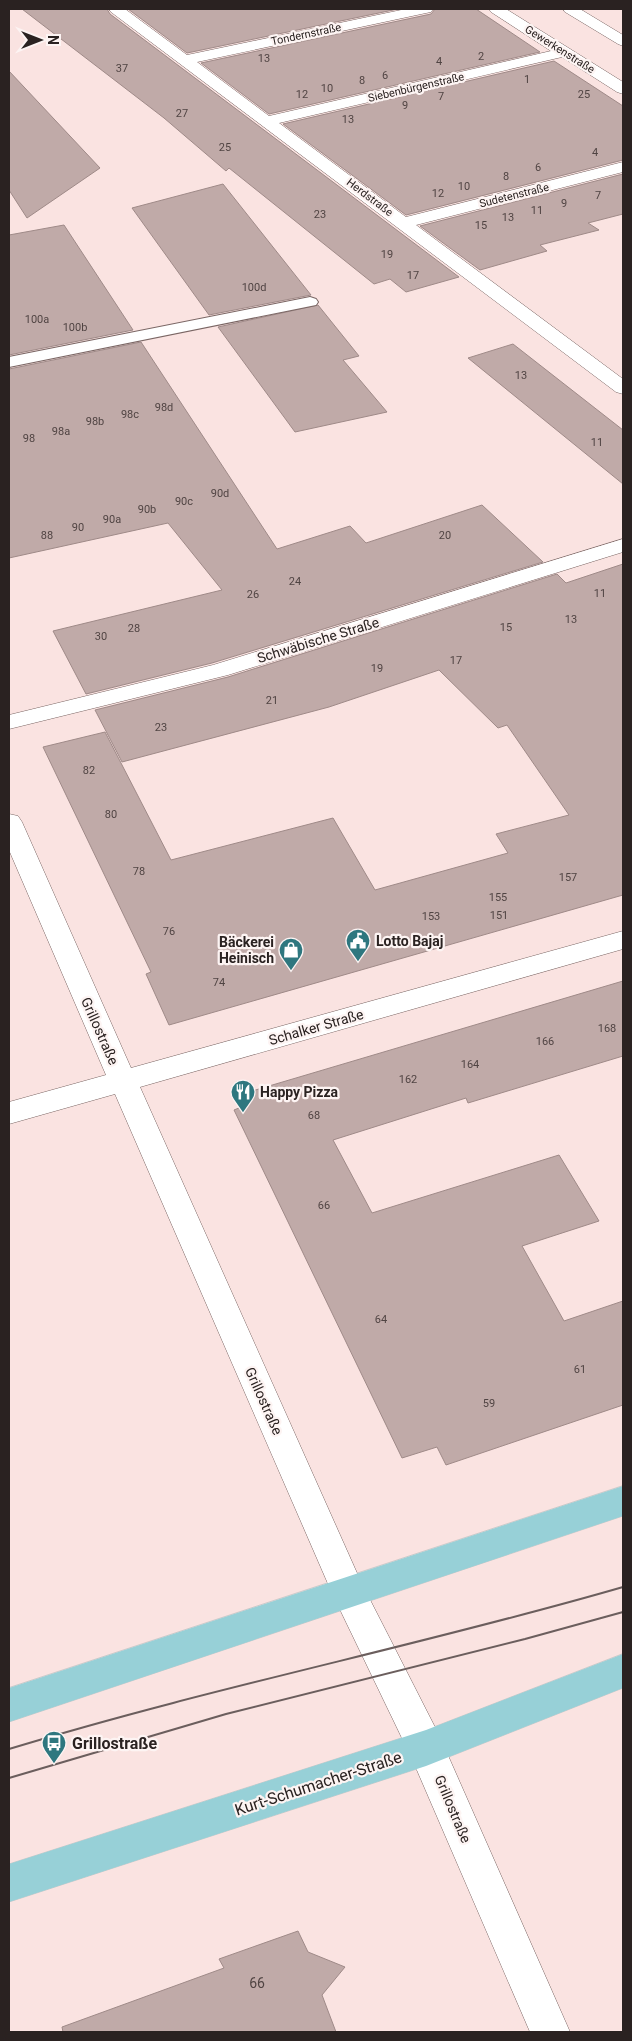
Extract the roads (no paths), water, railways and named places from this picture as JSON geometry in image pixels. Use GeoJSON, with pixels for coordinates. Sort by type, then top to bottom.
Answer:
{"type":"FeatureCollection","features":[{"type":"Feature","properties":{"kind":"main road"},"geometry":{"type":"LineString","coordinates":[[9,1705],[623,1501]]}},
{"type":"Feature","properties":{"kind":"main road","name":"Kurt-Schumacher-Straße"},"geometry":{"type":"LineString","coordinates":[[9,1883],[426,1748],[623,1671]]}},
{"type":"Feature","properties":{"kind":"street","name":"Herdstraße"},"geometry":{"type":"LineString","coordinates":[[116,9],[623,388]]}},
{"type":"Feature","properties":{"kind":"street","name":"Tondernstraße"},"geometry":{"type":"LineString","coordinates":[[186,60],[426,9]]}},
{"type":"Feature","properties":{"kind":"street","name":"Gewerkenstraße"},"geometry":{"type":"LineString","coordinates":[[496,9],[623,90]]}},
{"type":"Feature","properties":{"kind":"street"},"geometry":{"type":"LineString","coordinates":[[570,9],[623,41]]}},
{"type":"Feature","properties":{"kind":"street","name":"Siebenbürgenstraße"},"geometry":{"type":"LineString","coordinates":[[268,121],[565,52]]}},
{"type":"Feature","properties":{"kind":"street","name":"Sudetenstraße"},"geometry":{"type":"LineString","coordinates":[[404,223],[623,167]]}},
{"type":"Feature","properties":{"kind":"street","name":"Schwäbische Straße"},"geometry":{"type":"LineString","coordinates":[[9,722],[220,670],[623,545]]}},
{"type":"Feature","properties":{"kind":"street","name":"Grillostraße"},"geometry":{"type":"LineString","coordinates":[[9,822],[349,1593],[426,1748],[550,2032]]}},
{"type":"Feature","properties":{"kind":"street","name":"Schalker Straße"},"geometry":{"type":"LineString","coordinates":[[9,1113],[623,940]]}},
{"type":"Feature","properties":{"kind":"lane"},"geometry":{"type":"LineString","coordinates":[[9,362],[310,302]]}},
{"type":"Feature","properties":{"kind":"tram line"},"geometry":{"type":"LineString","coordinates":[[9,1749],[162,1706],[623,1587]]}},
{"type":"Feature","properties":{"kind":"tram line"},"geometry":{"type":"LineString","coordinates":[[9,1778],[226,1714],[525,1639],[623,1612]]}},
{"type":"Feature","properties":{"kind":"place","name":"Lotto Bajaj"},"geometry":{"type":"Point","coordinates":[358,962]}},
{"type":"Feature","properties":{"kind":"place","name":"Bäckerei Heinisch"},"geometry":{"type":"Point","coordinates":[291,971]}},
{"type":"Feature","properties":{"kind":"place","name":"Happy Pizza"},"geometry":{"type":"Point","coordinates":[243,1113]}},
{"type":"Feature","properties":{"kind":"place","name":"Grillostraße"},"geometry":{"type":"Point","coordinates":[54,1764]}}]}
